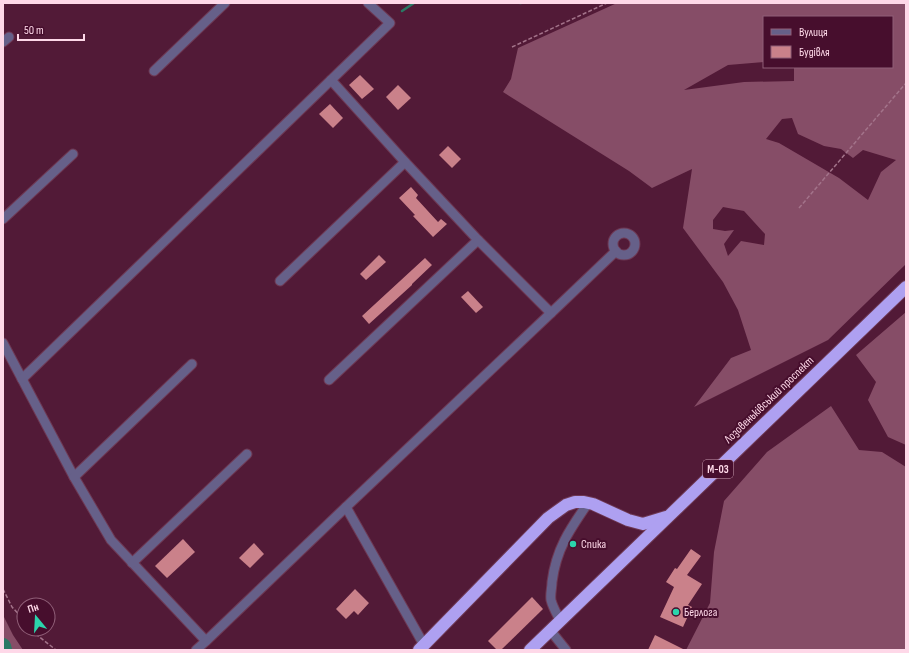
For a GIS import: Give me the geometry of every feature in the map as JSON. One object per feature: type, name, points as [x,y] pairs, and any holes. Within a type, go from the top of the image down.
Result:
[{"type":"highway","name":"Лозовеньківський проспект","points":[[530,650],[906,287]]},
{"type":"highway","points":[[422,647],[548,518],[566,505],[575,502],[593,504],[628,520],[643,524],[669,516]]},
{"type":"street","points":[[154,71],[225,3]]},
{"type":"street","points":[[22,378],[390,23],[368,3]]},
{"type":"street","points":[[331,80],[478,240],[551,313]]},
{"type":"street","points":[[3,220],[72,154]]},
{"type":"street","points":[[280,281],[405,162]]},
{"type":"street","points":[[329,380],[478,240]]},
{"type":"street","points":[[196,650],[616,251]]},
{"type":"street","points":[[3,343],[74,477],[111,540],[206,641]]},
{"type":"street","points":[[74,477],[192,364]]},
{"type":"street","points":[[132,563],[247,454]]},
{"type":"street","points":[[560,620],[551,600],[554,568],[559,551],[569,531],[588,503]]},
{"type":"street","points":[[346,508],[422,647]]},
{"type":"street","points":[[550,630],[566,650]]},
{"type":"path","points":[[512,47],[607,3]]},
{"type":"path","points":[[800,208],[906,84]]},
{"type":"path","points":[[3,589],[12,607],[16,611]]},
{"type":"path","points":[[40,637],[56,650]]},
{"type":"shaded area","points":[[617,3],[906,3],[906,264],[828,340],[694,407],[731,358],[751,350],[738,310],[723,282],[683,228],[692,169],[652,188],[629,171],[503,92],[511,79],[518,48]],"holes":[[[792,118],[798,134],[824,146],[841,149],[853,158],[863,150],[896,160],[881,172],[868,200],[839,178],[779,143],[766,139],[782,119]],[[723,207],[744,211],[765,234],[764,245],[741,241],[728,256],[724,244],[734,230],[725,231],[713,229],[713,220]]]},
{"type":"shaded area","points":[[906,312],[906,445],[888,437],[868,400],[876,382],[856,355]]},
{"type":"shaded area","points":[[831,406],[859,450],[882,452],[906,467],[906,650],[686,650],[710,603],[714,552],[724,501],[767,452]]},
{"type":"shaded area","points":[[3,615],[13,635],[23,650],[3,650]]},
{"type":"building","points":[[360,75],[374,89],[362,99],[349,85]]},
{"type":"building","points":[[398,85],[411,98],[398,110],[386,97]]},
{"type":"building","points":[[330,104],[343,118],[333,128],[319,114]]},
{"type":"building","points":[[448,146],[461,159],[452,168],[439,155]]},
{"type":"building","points":[[411,187],[418,195],[416,198],[438,222],[441,219],[447,224],[433,237],[413,216],[415,215],[399,198]]},
{"type":"building","points":[[379,255],[386,262],[366,280],[360,274]]},
{"type":"building","points":[[425,258],[432,265],[369,324],[362,316]]},
{"type":"building","points":[[468,291],[483,307],[476,313],[461,297]]},
{"type":"building","points":[[183,539],[195,552],[167,578],[155,566]]},
{"type":"building","points":[[254,543],[264,554],[250,568],[239,558]]},
{"type":"building","points":[[691,549],[701,556],[687,575],[702,584],[688,605],[692,607],[683,627],[660,617],[674,587],[666,582],[675,568],[677,569]]},
{"type":"building","points":[[355,589],[369,603],[358,615],[354,611],[346,619],[336,609]]},
{"type":"building","points":[[532,597],[543,609],[501,650],[497,650],[488,641]]},
{"type":"building","points":[[655,635],[685,650],[648,650]]},
{"type":"waterway","points":[[402,11],[414,3]]},
{"type":"waterway","points":[[3,646],[4,650]]},
{"type":"place","name":"Спика","points":[[573,544]]},
{"type":"place","name":"Берлога","points":[[676,612]]}]
